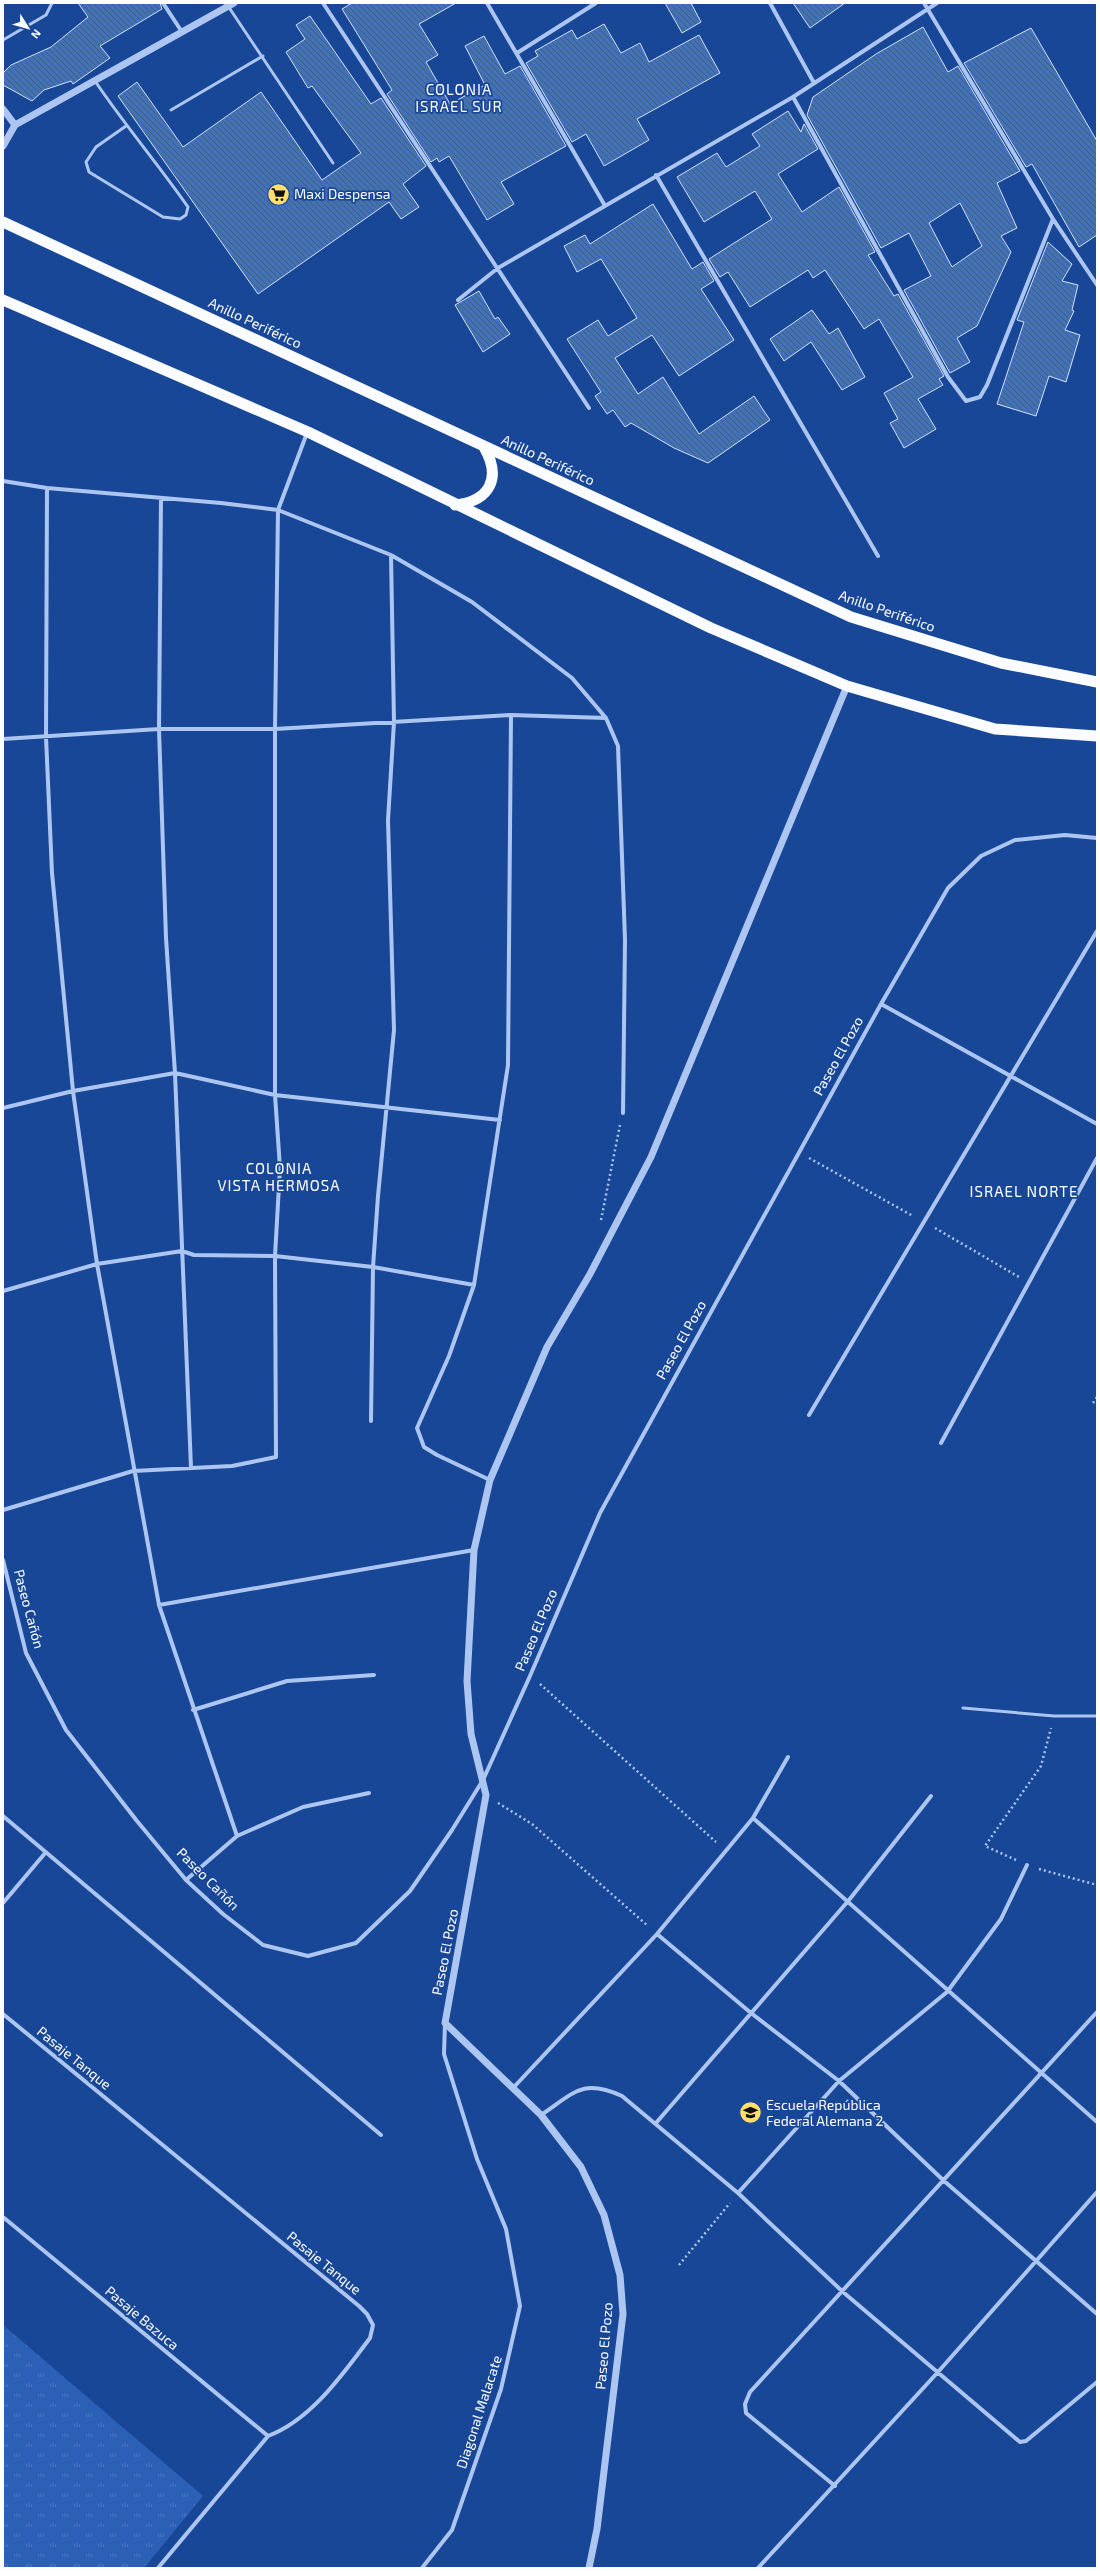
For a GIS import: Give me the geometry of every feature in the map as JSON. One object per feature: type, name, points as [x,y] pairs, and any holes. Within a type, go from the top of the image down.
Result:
[{"type":"highway","name":"Anillo Periférico","points":[[3,222],[851,617],[1001,664],[1097,682]]},
{"type":"highway","points":[[3,300],[308,432],[454,505],[711,628],[847,686],[995,729],[1097,736]]},
{"type":"highway","points":[[454,505],[471,503],[485,494],[493,478],[492,462],[484,447]]},
{"type":"street","points":[[163,3],[182,32]]},
{"type":"street","points":[[323,3],[589,408]]},
{"type":"street","points":[[486,3],[517,53],[604,204]]},
{"type":"street","points":[[517,53],[596,3]]},
{"type":"street","points":[[770,3],[814,83]]},
{"type":"street","points":[[924,3],[1053,219],[1097,285]]},
{"type":"street","points":[[458,300],[498,268],[604,204],[793,97],[937,3]]},
{"type":"street","points":[[3,146],[15,125],[231,5]]},
{"type":"street","points":[[793,97],[948,377],[966,401],[980,398],[987,385],[1053,219]]},
{"type":"street","points":[[3,109],[15,125]]},
{"type":"street","points":[[656,175],[878,556]]},
{"type":"street","points":[[3,1510],[134,1471],[232,1466],[276,1457],[275,1256],[280,1168],[275,1095],[275,729],[278,510],[308,432]]},
{"type":"street","points":[[3,481],[47,488],[161,499],[221,502],[278,510],[391,555],[472,602],[566,673],[606,718],[618,746],[621,781],[626,940],[623,1113]]},
{"type":"street","points":[[47,488],[46,736],[52,873],[73,1091],[97,1264],[159,1605],[193,1710],[237,1836]]},
{"type":"street","points":[[161,499],[159,729],[166,938],[175,1073],[191,1468]]},
{"type":"street","points":[[371,1421],[373,1267],[386,1106],[394,1030],[388,820],[394,722],[391,555]]},
{"type":"street","points":[[483,1780],[470,1734],[467,1681],[474,1550],[490,1480],[547,1347],[590,1274],[651,1157],[847,686]]},
{"type":"street","points":[[3,739],[159,729],[275,729],[511,715],[606,718]]},
{"type":"street","points":[[490,1480],[437,1455],[424,1447],[417,1428],[449,1356],[474,1285],[508,1065],[511,715]]},
{"type":"street","name":"Paseo El Pozo","points":[[589,2568],[597,2529],[623,2314],[620,2275],[604,2216],[581,2167],[541,2114],[514,2086],[445,2023],[486,1795],[483,1780],[530,1676],[600,1513],[881,1004],[948,888],[980,856],[1015,840],[1065,835],[1097,838]]},
{"type":"street","points":[[809,1415],[1012,1077],[1097,931]]},
{"type":"street","points":[[881,1004],[1097,1124]]},
{"type":"street","points":[[3,1108],[73,1091],[175,1073],[275,1095],[386,1106],[500,1120]]},
{"type":"street","points":[[941,1443],[1097,1158]]},
{"type":"street","points":[[3,1291],[97,1264],[182,1251],[194,1255],[275,1256],[373,1267],[474,1285]]},
{"type":"street","points":[[159,1605],[474,1550]]},
{"type":"street","name":"Paseo Cañón","points":[[3,1560],[26,1653],[66,1730],[136,1822],[186,1880],[223,1914],[263,1945],[308,1956],[356,1943],[410,1891],[452,1830],[483,1780]]},
{"type":"street","points":[[193,1710],[287,1681],[374,1675]]},
{"type":"street","points":[[514,2086],[657,1934],[753,1818],[788,1757]]},
{"type":"street","points":[[186,1880],[237,1836],[303,1807],[369,1793]]},
{"type":"street","points":[[656,2123],[849,1900],[931,1796]]},
{"type":"street","points":[[3,1816],[381,2135]]},
{"type":"street","points":[[753,1818],[849,1900],[947,1992],[1097,2122]]},
{"type":"street","points":[[3,1903],[46,1852]]},
{"type":"street","points":[[738,2193],[839,2081],[947,1992],[1001,1919],[1027,1865]]},
{"type":"street","points":[[657,1934],[752,2013],[839,2081],[943,2180],[1036,2259],[1097,2314]]},
{"type":"street","points":[[835,2486],[746,2413],[745,2404],[750,2392],[843,2292],[943,2180],[1043,2074],[1097,2012]]},
{"type":"street","name":"Pasaje Tanque","points":[[3,2014],[367,2314],[373,2325],[370,2338],[310,2409],[283,2431],[268,2436],[158,2568]]},
{"type":"street","name":"Diagonal Malacate","points":[[422,2568],[452,2530],[501,2389],[520,2306],[506,2229],[477,2159],[444,2054],[445,2023]]},
{"type":"street","points":[[541,2114],[581,2088],[605,2088],[622,2096],[738,2193],[843,2292],[1020,2442],[1031,2438],[1097,2382]]},
{"type":"street","points":[[758,2568],[835,2486],[938,2372],[1036,2259],[1097,2192]]},
{"type":"street","name":"Pasaje Bazuca","points":[[3,2217],[268,2436]]},
{"type":"lane","points":[[3,40],[46,14],[52,3]]},
{"type":"lane","points":[[231,5],[333,163]]},
{"type":"lane","points":[[171,110],[263,56]]},
{"type":"lane","points":[[95,80],[126,126],[160,166],[188,207],[186,215],[180,219],[163,217],[89,172],[86,162],[96,147],[126,126]]},
{"type":"lane","points":[[963,1708],[1054,1716],[1097,1716]]},
{"type":"path","points":[[599,1228],[623,1113]]},
{"type":"path","points":[[1093,1403],[1097,1397]]},
{"type":"path","points":[[530,1676],[726,1851]]},
{"type":"path","points":[[1054,1716],[1041,1766],[985,1846],[1027,1865],[1097,1885]]},
{"type":"path","points":[[486,1795],[532,1824],[657,1934]]},
{"type":"path","points":[[678,2265],[738,2193]]},
{"type":"green space","points":[[3,2325],[203,2496],[144,2568],[3,2568]]},
{"type":"building","points":[[78,3],[160,3],[162,9],[100,46],[110,58],[73,84],[71,81],[44,90],[32,101],[3,85],[3,73],[11,65],[51,47],[88,17]]},
{"type":"building","points":[[352,3],[456,3],[419,24],[438,55],[426,62],[450,104],[485,85],[465,46],[484,36],[505,74],[520,66],[566,146],[501,182],[514,204],[487,220],[449,156],[439,162],[437,158],[431,162],[387,94],[392,90],[342,9]]},
{"type":"building","points":[[665,3],[691,3],[701,22],[682,33]]},
{"type":"building","points":[[793,3],[845,3],[810,28]]},
{"type":"building","name":"Maxi Despensa","points":[[310,16],[371,104],[381,98],[426,166],[403,184],[419,207],[401,219],[389,202],[258,294],[118,96],[137,82],[183,147],[261,92],[322,180],[361,153],[312,86],[308,88],[286,52],[305,39],[296,25]]},
{"type":"building","points":[[604,24],[621,53],[640,43],[649,62],[699,35],[720,73],[637,119],[649,140],[604,166],[586,134],[572,142],[526,63],[538,56],[535,51],[572,30],[577,39]]},
{"type":"building","points":[[923,27],[948,72],[958,66],[1020,171],[997,183],[1017,228],[1001,236],[1011,252],[977,326],[957,338],[970,362],[950,373],[904,290],[931,276],[909,233],[881,248],[807,115],[813,97],[876,54]],"holes":[[[960,203],[982,246],[952,267],[929,223]]]},
{"type":"building","points":[[1031,28],[1097,141],[1097,235],[1079,247],[1032,164],[1026,167],[964,63]]},
{"type":"building","points":[[788,111],[801,132],[804,124],[818,149],[778,174],[802,212],[839,187],[875,252],[868,255],[894,296],[898,294],[944,376],[939,379],[943,385],[918,399],[936,429],[904,448],[890,423],[898,419],[884,393],[913,377],[879,319],[864,329],[825,270],[813,278],[808,270],[750,307],[728,272],[720,277],[709,259],[772,219],[755,191],[704,222],[677,177],[717,153],[726,167],[760,146],[752,134]]},
{"type":"building","points":[[653,204],[692,269],[703,262],[714,281],[701,289],[734,340],[679,376],[652,335],[615,358],[638,394],[663,377],[699,434],[754,396],[770,420],[708,463],[674,448],[631,423],[625,427],[613,410],[607,414],[595,396],[601,392],[567,339],[598,320],[608,336],[637,318],[601,259],[577,272],[564,246],[585,235],[590,244]]},
{"type":"building","points":[[1048,242],[1072,264],[1062,281],[1078,285],[1072,310],[1074,311],[1065,330],[1080,335],[1066,382],[1049,376],[1036,416],[997,404],[1024,322],[1017,320]]},
{"type":"building","points":[[479,291],[495,319],[498,317],[510,334],[483,352],[455,305]]},
{"type":"building","points":[[812,310],[829,334],[838,328],[865,377],[842,390],[811,342],[784,361],[770,339]]},
{"type":"place","name":"Maxi Despensa","points":[[279,194]]},
{"type":"place","name":"Escuela República Federal Alemana 2","points":[[750,2113]]},
{"type":"district","name":"COLONIA ISRAEL SUR","points":[[459,98]]},
{"type":"district","name":"COLONIA VISTA HERMOSA","points":[[279,1178]]},
{"type":"district","name":"ISRAEL NORTE","points":[[1024,1192]]}]
